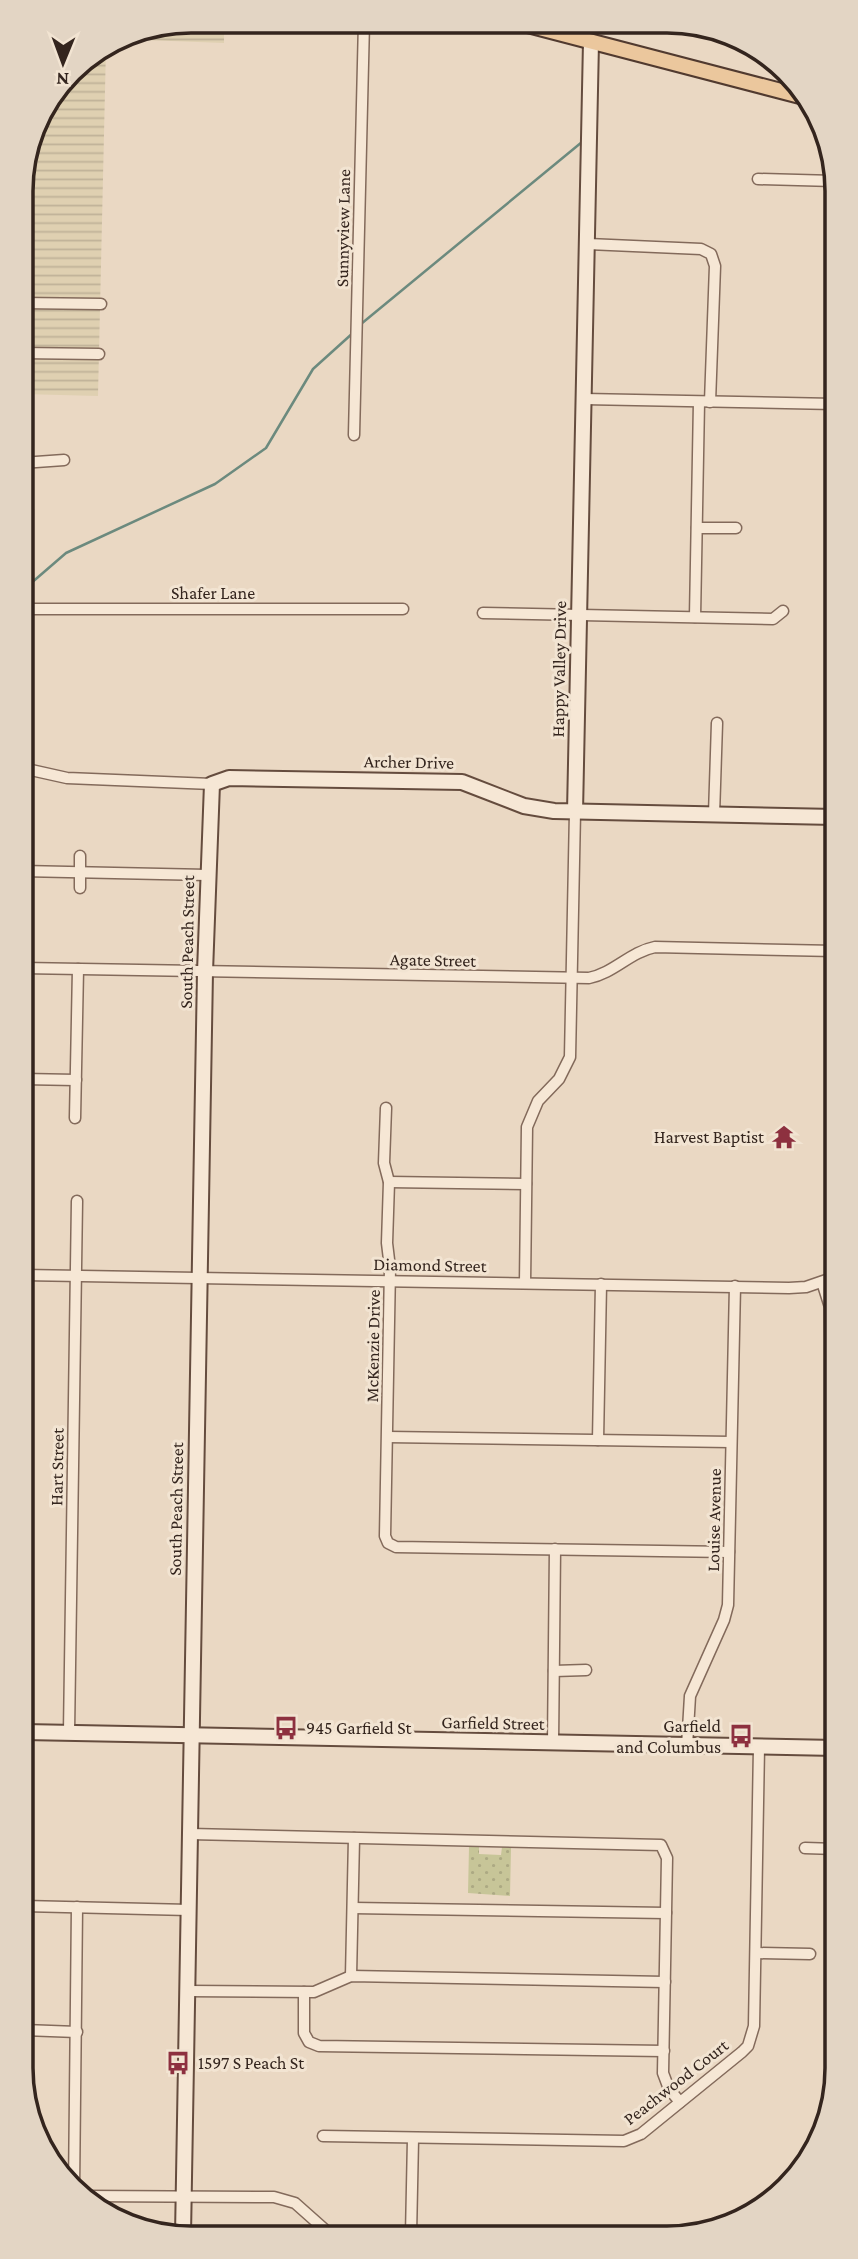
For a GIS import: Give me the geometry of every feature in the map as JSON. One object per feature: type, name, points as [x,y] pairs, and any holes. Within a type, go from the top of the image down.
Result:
[{"type":"main road","points":[[557,33],[791,94]]},
{"type":"street","name":"Sunnyview Lane","points":[[354,435],[364,33]]},
{"type":"street","name":"Happy Valley Drive","points":[[525,1283],[530,1119],[538,1101],[559,1079],[570,1057],[591,42]]},
{"type":"street","points":[[758,179],[824,181]]},
{"type":"street","points":[[588,244],[701,249],[711,254],[715,265],[697,528],[695,617]]},
{"type":"street","points":[[34,303],[102,304]]},
{"type":"street","points":[[34,353],[99,354]]},
{"type":"street","points":[[584,399],[825,404]]},
{"type":"street","points":[[34,462],[64,460]]},
{"type":"street","points":[[697,528],[736,528]]},
{"type":"street","name":"Shafer Lane","points":[[34,609],[403,609]]},
{"type":"street","points":[[483,612],[773,619],[783,611]]},
{"type":"street","points":[[714,815],[717,723]]},
{"type":"street","name":"Archer Drive","points":[[34,771],[67,778],[212,784],[229,778],[462,782],[524,806],[575,812],[825,817]]},
{"type":"street","name":"South Peach Street","points":[[183,2225],[205,972],[212,784]]},
{"type":"street","points":[[80,856],[80,888]]},
{"type":"street","points":[[34,871],[207,875]]},
{"type":"street","name":"Agate Street","points":[[34,968],[572,978],[604,974],[636,953],[654,947],[825,951]]},
{"type":"street","points":[[75,1118],[78,969]]},
{"type":"street","points":[[34,1079],[76,1080]]},
{"type":"street","name":"McKenzie Drive","points":[[386,1108],[384,1163],[389,1182],[387,1243],[390,1280],[385,1536],[388,1543],[396,1547],[555,1549]]},
{"type":"street","points":[[389,1182],[526,1184]]},
{"type":"street","name":"Hart Street","points":[[69,1732],[77,1201]]},
{"type":"street","name":"Diamond Street","points":[[33,1275],[806,1287],[822,1282]]},
{"type":"street","points":[[822,1282],[824,1290]]},
{"type":"street","points":[[598,1440],[601,1284]]},
{"type":"street","name":"Louise Avenue","points":[[687,1746],[690,1696],[727,1613],[735,1286]]},
{"type":"street","points":[[387,1437],[731,1442]]},
{"type":"street","points":[[553,1743],[555,1549],[729,1552]]},
{"type":"street","points":[[554,1671],[586,1670]]},
{"type":"street","name":"Garfield Street","points":[[33,1732],[824,1748]]},
{"type":"street","name":"Peachwood Court","points":[[323,2136],[624,2141],[641,2134],[748,2046],[754,2026],[759,1747]]},
{"type":"street","points":[[190,1834],[661,1845],[667,1858],[664,2051],[666,2082],[680,2102]]},
{"type":"street","points":[[351,1976],[354,1838]]},
{"type":"street","points":[[804,1849],[824,1849]]},
{"type":"street","points":[[33,1906],[189,1910]]},
{"type":"street","points":[[74,2173],[76,1907]]},
{"type":"street","points":[[353,1908],[666,1913]]},
{"type":"street","points":[[756,1953],[810,1954]]},
{"type":"street","points":[[188,1991],[314,1992],[351,1976],[665,1982]]},
{"type":"street","points":[[304,1992],[304,2033],[309,2042],[319,2046],[664,2051]]},
{"type":"street","points":[[33,2030],[77,2032]]},
{"type":"street","points":[[411,2226],[413,2139]]},
{"type":"street","points":[[100,2196],[288,2199],[320,2226]]},
{"type":"shaded area","points":[[192,33],[224,33],[224,43],[147,40]]},
{"type":"shaded area","points":[[106,58],[98,396],[34,394],[36,161],[45,131],[64,98],[98,98],[98,64]]},
{"type":"shaded area","points":[[469,1847],[479,1847],[479,1854],[501,1855],[502,1847],[511,1848],[510,1896],[468,1893]]},
{"type":"waterway","points":[[361,324],[582,142]]},
{"type":"waterway","points":[[34,581],[66,553],[215,484],[266,448],[313,369],[354,332]]},
{"type":"place","name":"Harvest Baptist","points":[[784,1137]]},
{"type":"place","name":"945 Garfield St","points":[[286,1728]]},
{"type":"place","name":"Garfield and Columbus","points":[[741,1736]]},
{"type":"place","name":"1597 S Peach St","points":[[178,2063]]}]
